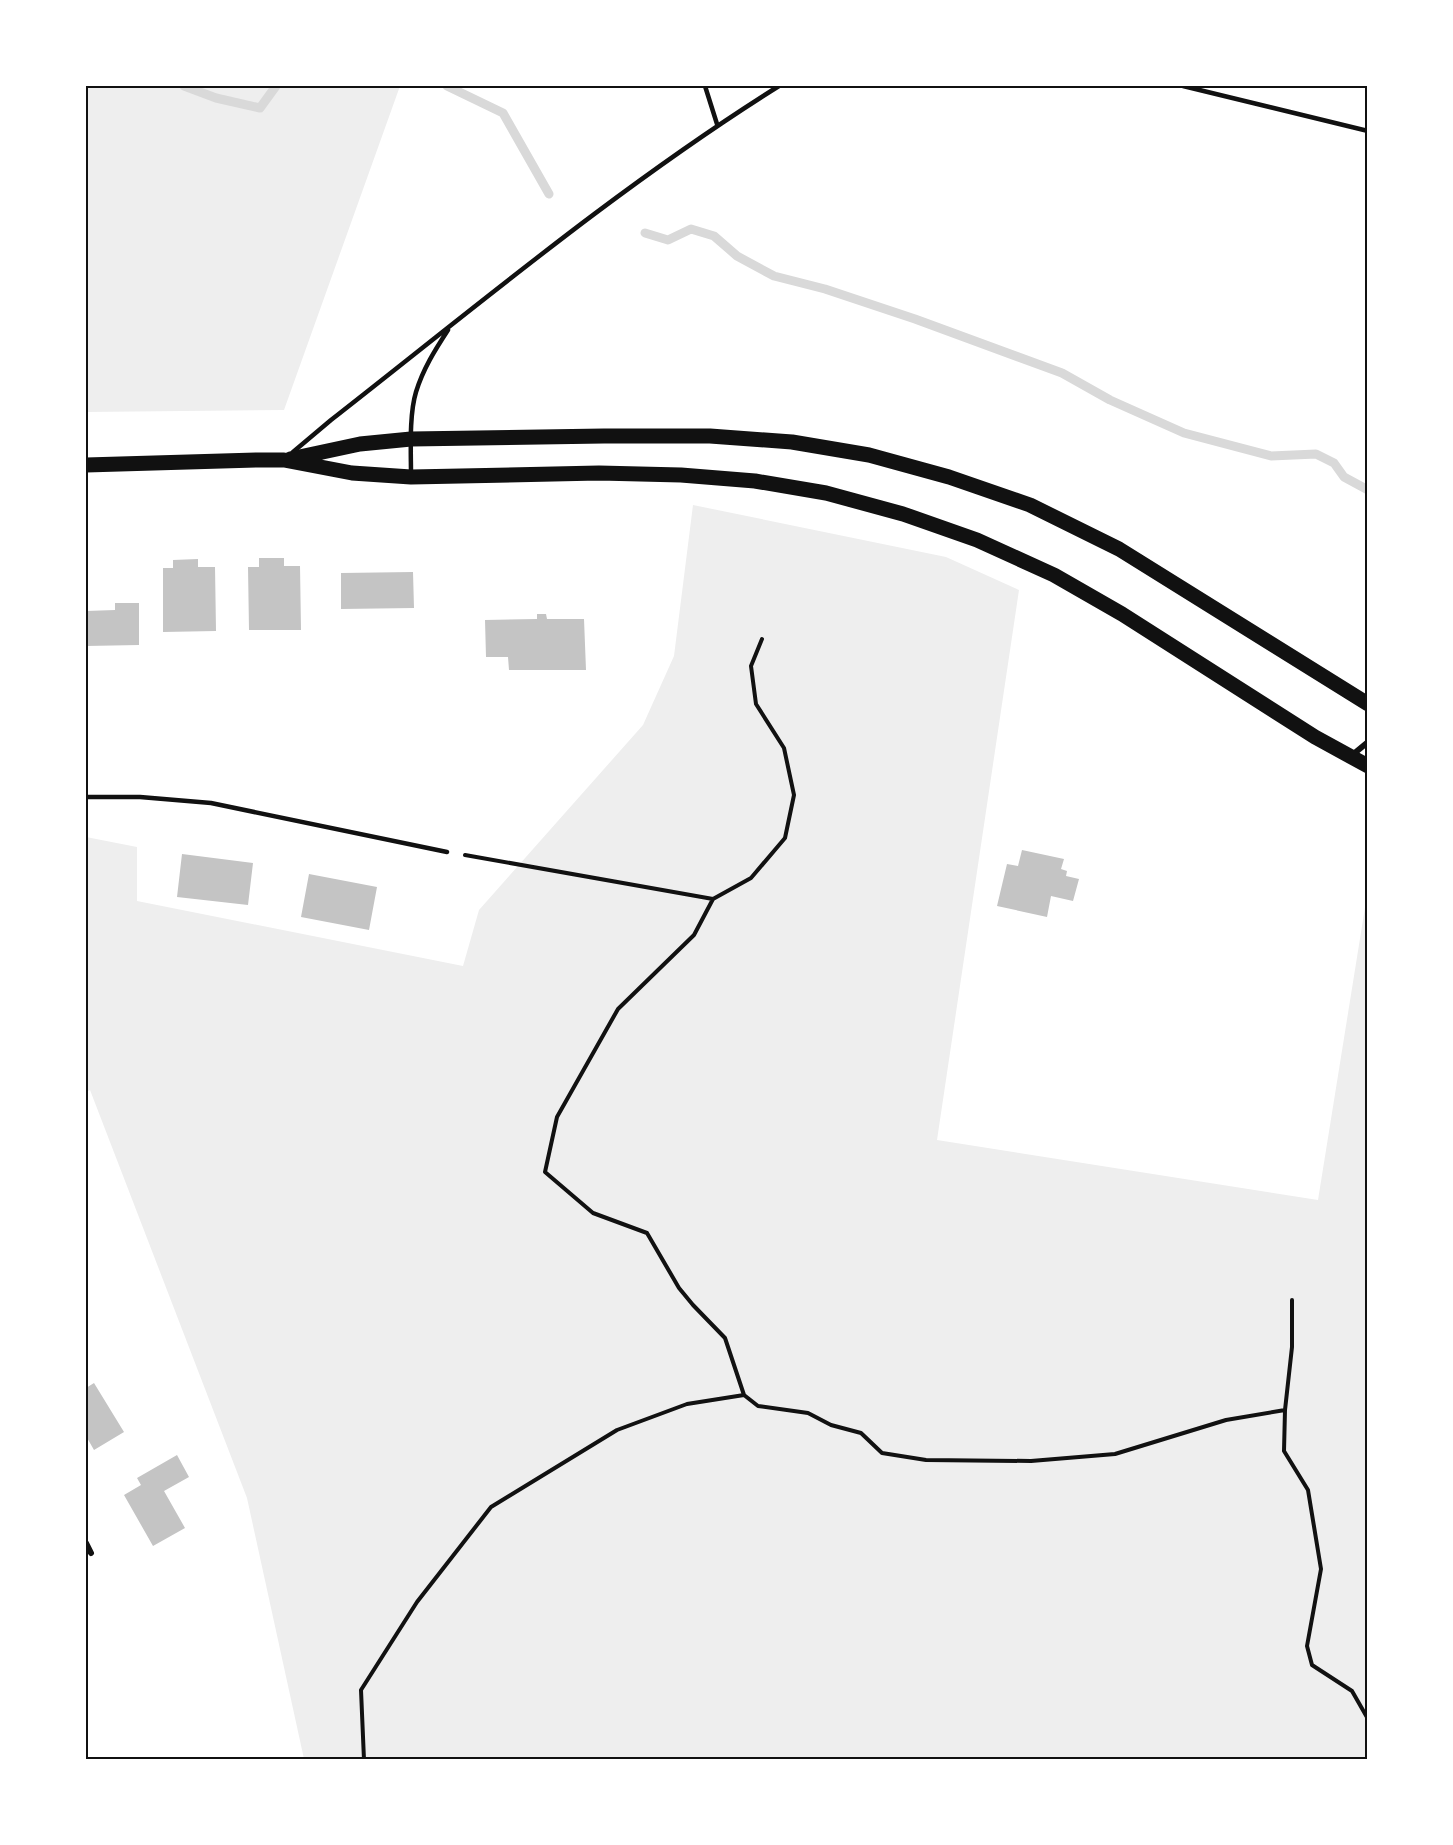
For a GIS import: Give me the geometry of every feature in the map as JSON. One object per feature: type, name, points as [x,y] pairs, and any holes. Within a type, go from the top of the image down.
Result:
[{"type":"main road","points":[[86,465],[284,460],[360,444],[411,439],[710,435],[792,442],[858,453],[949,477],[1030,505],[1119,549],[1368,704]]},
{"type":"main road","points":[[284,460],[352,473],[411,477],[599,473],[723,478],[826,493],[903,514],[977,540],[1054,575],[1122,614],[1315,737],[1368,766]]},
{"type":"street","points":[[1351,756],[1368,742]]},
{"type":"street","points":[[86,1543],[91,1553]]},
{"type":"lane","points":[[705,86],[717,124]]},
{"type":"lane","points":[[284,460],[570,230],[717,124],[779,86]]},
{"type":"lane","points":[[1183,86],[1368,131]]},
{"type":"lane","points":[[411,477],[411,439],[416,394],[429,361],[451,325]]},
{"type":"lane","points":[[86,796],[140,797],[211,803],[447,852]]},
{"type":"path","points":[[762,639],[751,666],[756,704],[784,748],[794,795],[785,838],[751,878],[713,899],[694,935],[618,1009],[557,1117],[545,1172],[593,1214],[647,1233],[679,1288],[725,1338],[744,1395],[758,1406],[808,1413],[831,1425],[861,1433],[882,1453],[926,1460],[1031,1461],[1115,1454],[1226,1420],[1285,1410]]},
{"type":"path","points":[[447,852],[713,899]]},
{"type":"path","points":[[1292,1300],[1292,1347],[1285,1410],[1284,1451],[1308,1490],[1321,1569],[1306,1646],[1312,1665],[1352,1690],[1368,1719]]},
{"type":"path","points":[[364,1760],[361,1690],[417,1602],[491,1507],[617,1430],[687,1404],[744,1395]]},
{"type":"shaded area","points":[[86,86],[400,86],[284,410],[86,412]]},
{"type":"shaded area","points":[[693,505],[946,557],[1019,590],[937,1140],[1318,1200],[1367,895],[1367,1759],[304,1759],[247,1498],[90,1090],[86,1092],[86,837],[137,847],[137,901],[463,966],[479,910],[643,725],[674,656]]},
{"type":"building","points":[[259,558],[284,558],[284,566],[300,566],[301,630],[249,630],[248,567],[259,567]]},
{"type":"building","points":[[198,559],[198,567],[215,567],[216,631],[163,632],[163,568],[173,568],[173,560]]},
{"type":"building","points":[[413,572],[414,608],[341,609],[341,573]]},
{"type":"building","points":[[115,603],[139,603],[139,645],[86,646],[86,611],[115,610]]},
{"type":"building","points":[[537,614],[546,614],[547,619],[584,619],[586,670],[509,670],[508,657],[486,657],[485,620],[537,619]]},
{"type":"building","points":[[1022,850],[1064,859],[1061,869],[1067,871],[1066,876],[1079,879],[1073,901],[1051,896],[1047,917],[997,906],[1007,864],[1018,866]]},
{"type":"building","points":[[182,854],[253,863],[248,905],[177,897]]},
{"type":"building","points":[[309,874],[377,887],[369,930],[301,917]]},
{"type":"building","points":[[94,1383],[124,1432],[94,1450],[86,1436],[86,1388]]},
{"type":"building","points":[[177,1455],[189,1477],[164,1491],[185,1528],[153,1546],[124,1495],[141,1485],[137,1478]]},
{"type":"waterway","points":[[184,86],[216,98],[260,108],[276,86]]},
{"type":"waterway","points":[[447,86],[503,113],[549,194]]},
{"type":"waterway","points":[[645,233],[668,240],[691,229],[714,236],[737,256],[774,276],[825,289],[915,319],[1062,373],[1110,400],[1184,433],[1271,456],[1316,454],[1334,463],[1344,477],[1368,490]]}]
